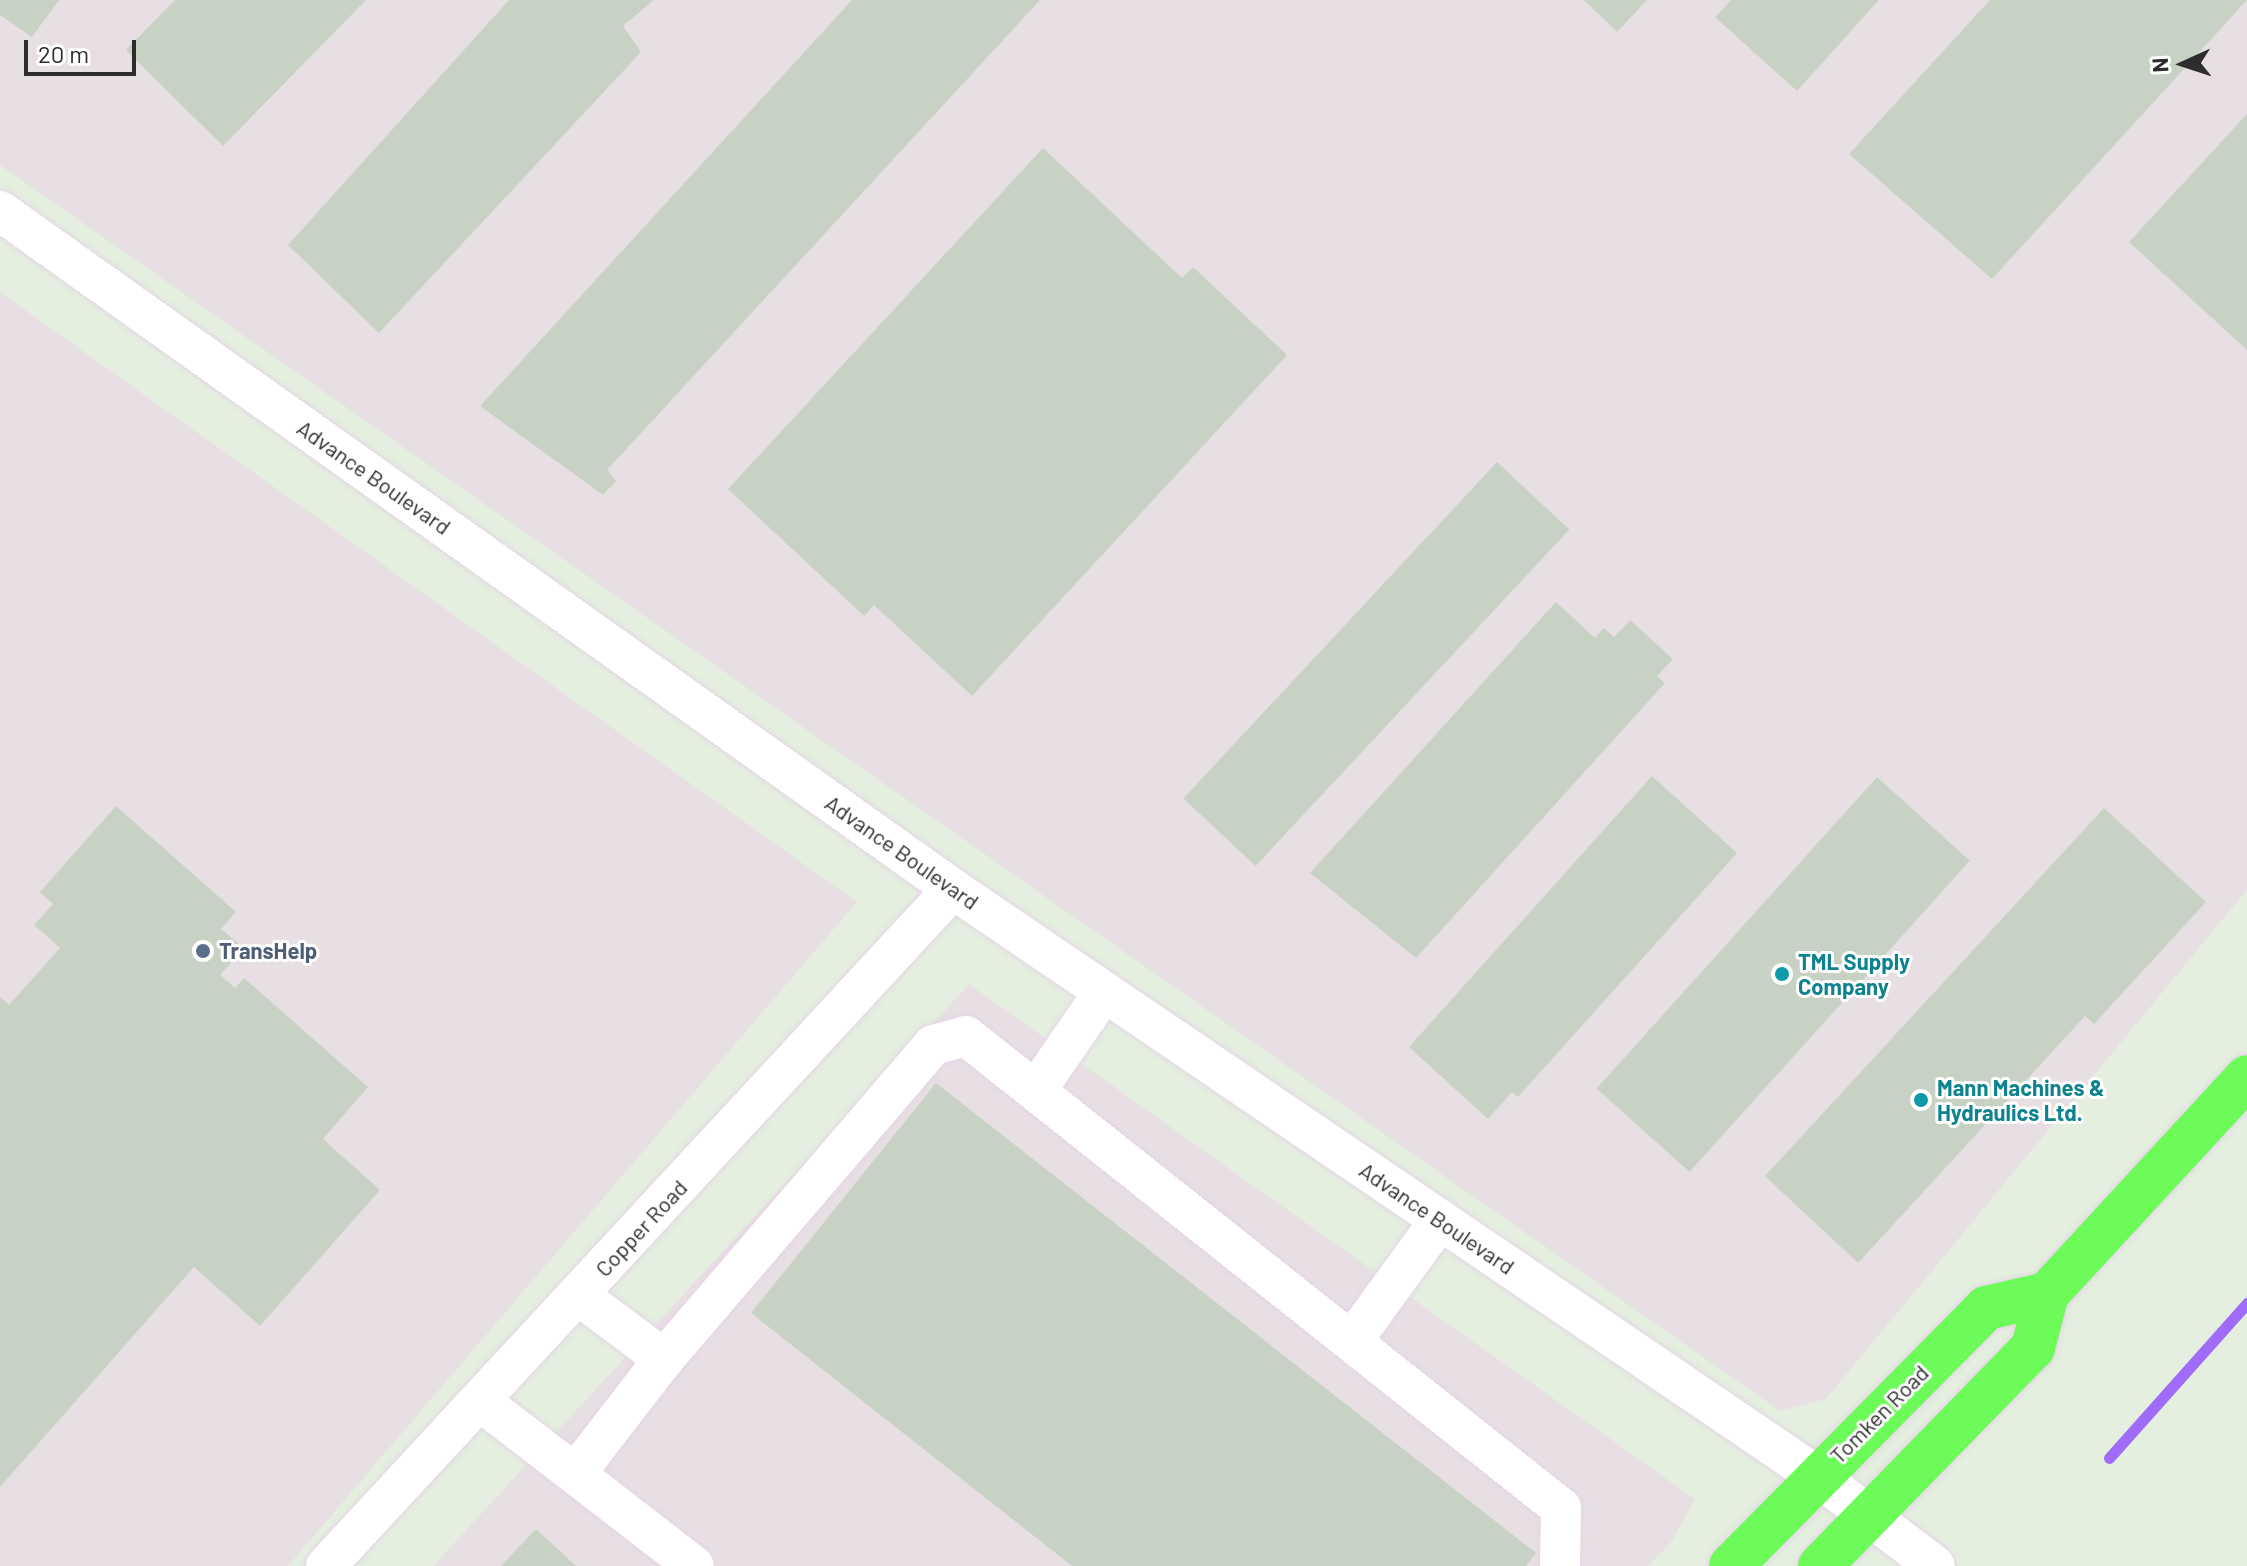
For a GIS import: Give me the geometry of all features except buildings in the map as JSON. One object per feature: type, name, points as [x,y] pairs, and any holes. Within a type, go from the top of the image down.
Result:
[{"type":"main road","points":[[1820,1566],[2033,1348],[2047,1294],[2247,1077]]},
{"type":"main road","name":"Tomken Road","points":[[1731,1566],[1986,1308],[2047,1294]]},
{"type":"street","name":"Advance Boulevard","points":[[0,211],[953,889],[1817,1476],[1871,1514],[1935,1566]]},
{"type":"street","name":"Copper Road","points":[[326,1566],[953,889]]},
{"type":"street","points":[[1037,1089],[1104,992]]},
{"type":"street","points":[[575,1474],[664,1359],[933,1045],[966,1036],[1037,1089],[1561,1508],[1560,1566]]},
{"type":"street","points":[[1352,1341],[1440,1220]]},
{"type":"street","points":[[578,1295],[664,1359]]},
{"type":"street","points":[[480,1401],[694,1566]]},
{"type":"shaded area","points":[[0,0],[2247,0],[2247,890],[1826,1399],[1780,1411],[0,165]]},
{"type":"shaded area","points":[[0,292],[857,902],[288,1566],[0,1566]]},
{"type":"shaded area","points":[[969,984],[1695,1499],[1672,1541],[1648,1566],[433,1566]]},
{"type":"waterway","points":[[2109,1458],[2247,1303]]},
{"type":"place","name":"TransHelp","points":[[203,951]]},
{"type":"place","name":"TML Supply Company","points":[[1782,974]]},
{"type":"place","name":"Mann Machines & Hydraulics Ltd.","points":[[1921,1100]]}]
